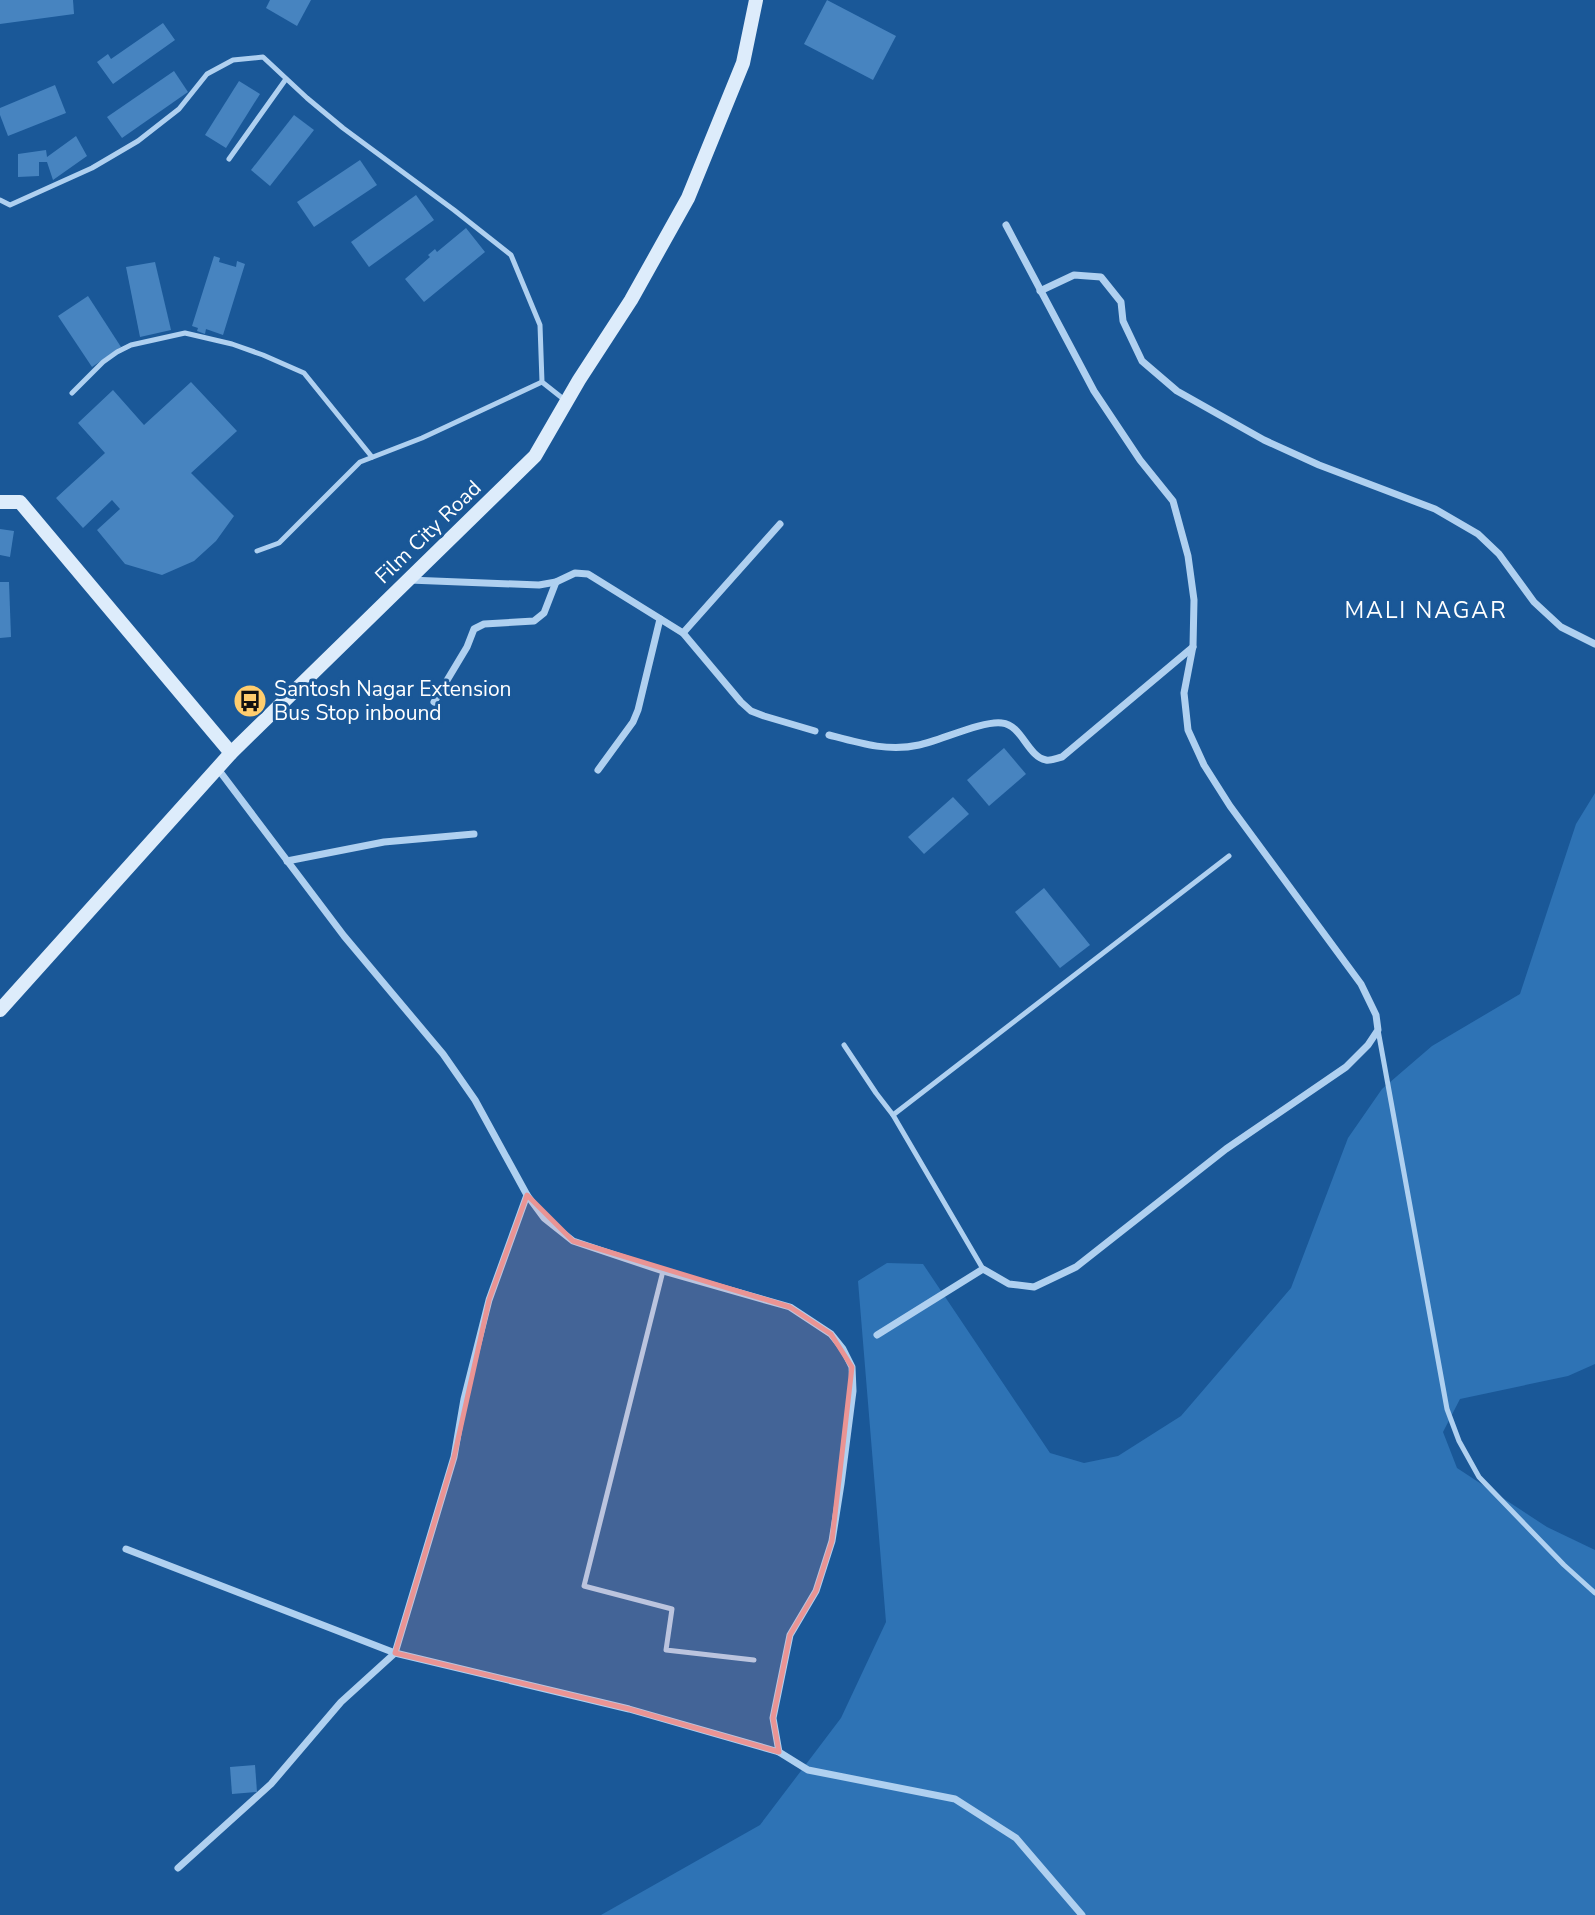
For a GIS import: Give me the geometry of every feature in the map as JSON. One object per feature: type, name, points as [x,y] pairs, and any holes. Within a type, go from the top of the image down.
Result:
[{"type":"street","name":"Film City Road","points":[[0,1010],[231,753],[536,456],[566,402],[631,300],[688,198],[743,63],[756,0]]},
{"type":"street","points":[[877,1335],[983,1269],[1009,1284],[1034,1287],[1076,1267],[1226,1149],[1346,1067],[1368,1045],[1378,1030],[1376,1015],[1361,984],[1230,806],[1204,765],[1188,730],[1184,693],[1193,646],[1194,600],[1188,556],[1173,501],[1140,460],[1094,391],[1006,225]]},
{"type":"street","points":[[1040,291],[1074,275],[1101,277],[1121,302],[1123,321],[1142,361],[1177,391],[1265,440],[1319,465],[1435,509],[1478,534],[1499,554],[1534,602],[1561,627],[1595,644]]},
{"type":"street","points":[[0,502],[20,502],[231,753]]},
{"type":"street","points":[[683,633],[780,524]]},
{"type":"street","points":[[409,580],[539,584],[556,582],[575,573],[588,574],[683,633],[751,711],[815,731]]},
{"type":"street","points":[[433,702],[467,647],[474,629],[484,624],[534,621],[544,613],[556,582]]},
{"type":"street","points":[[598,770],[638,710],[660,619]]},
{"type":"street","points":[[830,735],[874,747],[896,748],[918,746],[990,723],[1004,722],[1040,757],[1049,761],[1062,757],[1193,646]]},
{"type":"street","points":[[218,769],[344,936],[443,1054],[475,1100],[527,1195],[544,1218],[573,1241],[663,1271],[790,1307],[831,1334],[843,1349],[852,1367],[853,1391],[832,1541],[816,1591],[790,1635],[773,1718],[779,1752]]},
{"type":"street","points":[[287,861],[384,842],[474,834]]},
{"type":"street","points":[[178,1868],[271,1784],[341,1702],[395,1653],[454,1457],[464,1399],[489,1300],[527,1195]]},
{"type":"street","points":[[126,1549],[395,1653],[629,1709],[779,1752],[808,1770],[955,1799],[1016,1838],[1082,1915]]},
{"type":"lane","points":[[0,200],[10,205],[92,168],[127,148],[180,109],[207,74],[233,60],[263,57],[343,128],[511,255],[540,326],[542,382],[566,402]]},
{"type":"lane","points":[[229,159],[286,79]]},
{"type":"lane","points":[[72,393],[103,362],[124,348],[185,333],[232,344],[304,373],[372,457]]},
{"type":"lane","points":[[257,551],[279,543],[360,462],[422,438],[542,382]]},
{"type":"lane","points":[[893,1115],[1229,856]]},
{"type":"lane","points":[[1378,1030],[1447,1409],[1459,1441],[1479,1477],[1564,1565],[1595,1593]]},
{"type":"lane","points":[[845,1045],[893,1115],[983,1269]]},
{"type":"lane","points":[[663,1271],[584,1586],[672,1609],[666,1650],[754,1660]]},
{"type":"highlighted area","points":[[527,1195],[573,1241],[790,1307],[831,1334],[852,1367],[832,1541],[816,1591],[790,1635],[773,1718],[779,1752],[629,1709],[395,1653],[454,1457],[489,1300]]},
{"type":"shaded area","points":[[1595,793],[1595,1364],[1568,1376],[1460,1399],[1443,1432],[1457,1468],[1547,1527],[1595,1550],[1595,1915],[601,1915],[760,1825],[841,1718],[886,1622],[858,1281],[887,1263],[923,1264],[1050,1453],[1084,1463],[1118,1456],[1181,1416],[1291,1288],[1348,1138],[1382,1089],[1432,1046],[1520,994],[1576,824]]},
{"type":"building","points":[[0,0],[73,0],[74,14],[0,24]]},
{"type":"building","points":[[270,0],[311,0],[297,26],[266,8]]},
{"type":"building","points":[[827,0],[896,36],[873,80],[804,44]]},
{"type":"building","points":[[163,23],[175,40],[113,84],[97,62],[108,54],[111,59]]},
{"type":"building","points":[[174,71],[188,92],[122,138],[107,117]]},
{"type":"building","points":[[239,81],[260,94],[226,148],[205,135]]},
{"type":"building","points":[[55,85],[66,113],[8,136],[0,108]]},
{"type":"building","points":[[294,115],[314,130],[270,186],[251,170]]},
{"type":"building","points":[[76,136],[87,156],[53,180],[47,162],[39,162],[39,176],[18,177],[18,154],[46,150],[47,157]]},
{"type":"building","points":[[360,160],[377,185],[314,227],[297,202]]},
{"type":"building","points":[[416,195],[434,220],[369,267],[351,242]]},
{"type":"building","points":[[466,228],[485,252],[424,302],[405,279],[430,257],[428,255],[435,249],[437,252]]},
{"type":"building","points":[[214,256],[220,258],[219,262],[236,267],[237,261],[245,264],[223,335],[206,329],[205,334],[192,326]]},
{"type":"building","points":[[155,262],[171,330],[140,337],[126,267]]},
{"type":"building","points":[[88,296],[121,347],[92,367],[58,316]]},
{"type":"building","points":[[191,382],[237,431],[191,473],[234,516],[216,541],[194,561],[162,575],[125,564],[97,530],[120,509],[112,500],[83,528],[56,498],[105,453],[78,423],[113,390],[144,425]]},
{"type":"building","points":[[0,529],[14,531],[10,557],[0,555]]},
{"type":"building","points":[[0,582],[9,582],[11,637],[0,638]]},
{"type":"building","points":[[1004,748],[1026,774],[989,806],[967,780]]},
{"type":"building","points":[[953,797],[969,814],[924,854],[908,837]]},
{"type":"building","points":[[1044,888],[1090,945],[1060,968],[1015,912]]},
{"type":"building","points":[[255,1765],[257,1792],[232,1794],[230,1767]]},
{"type":"place","name":"Santosh Nagar Extension Bus Stop inbound","points":[[250,701]]},
{"type":"district","name":"MALI NAGAR","points":[[1426,610]]}]
